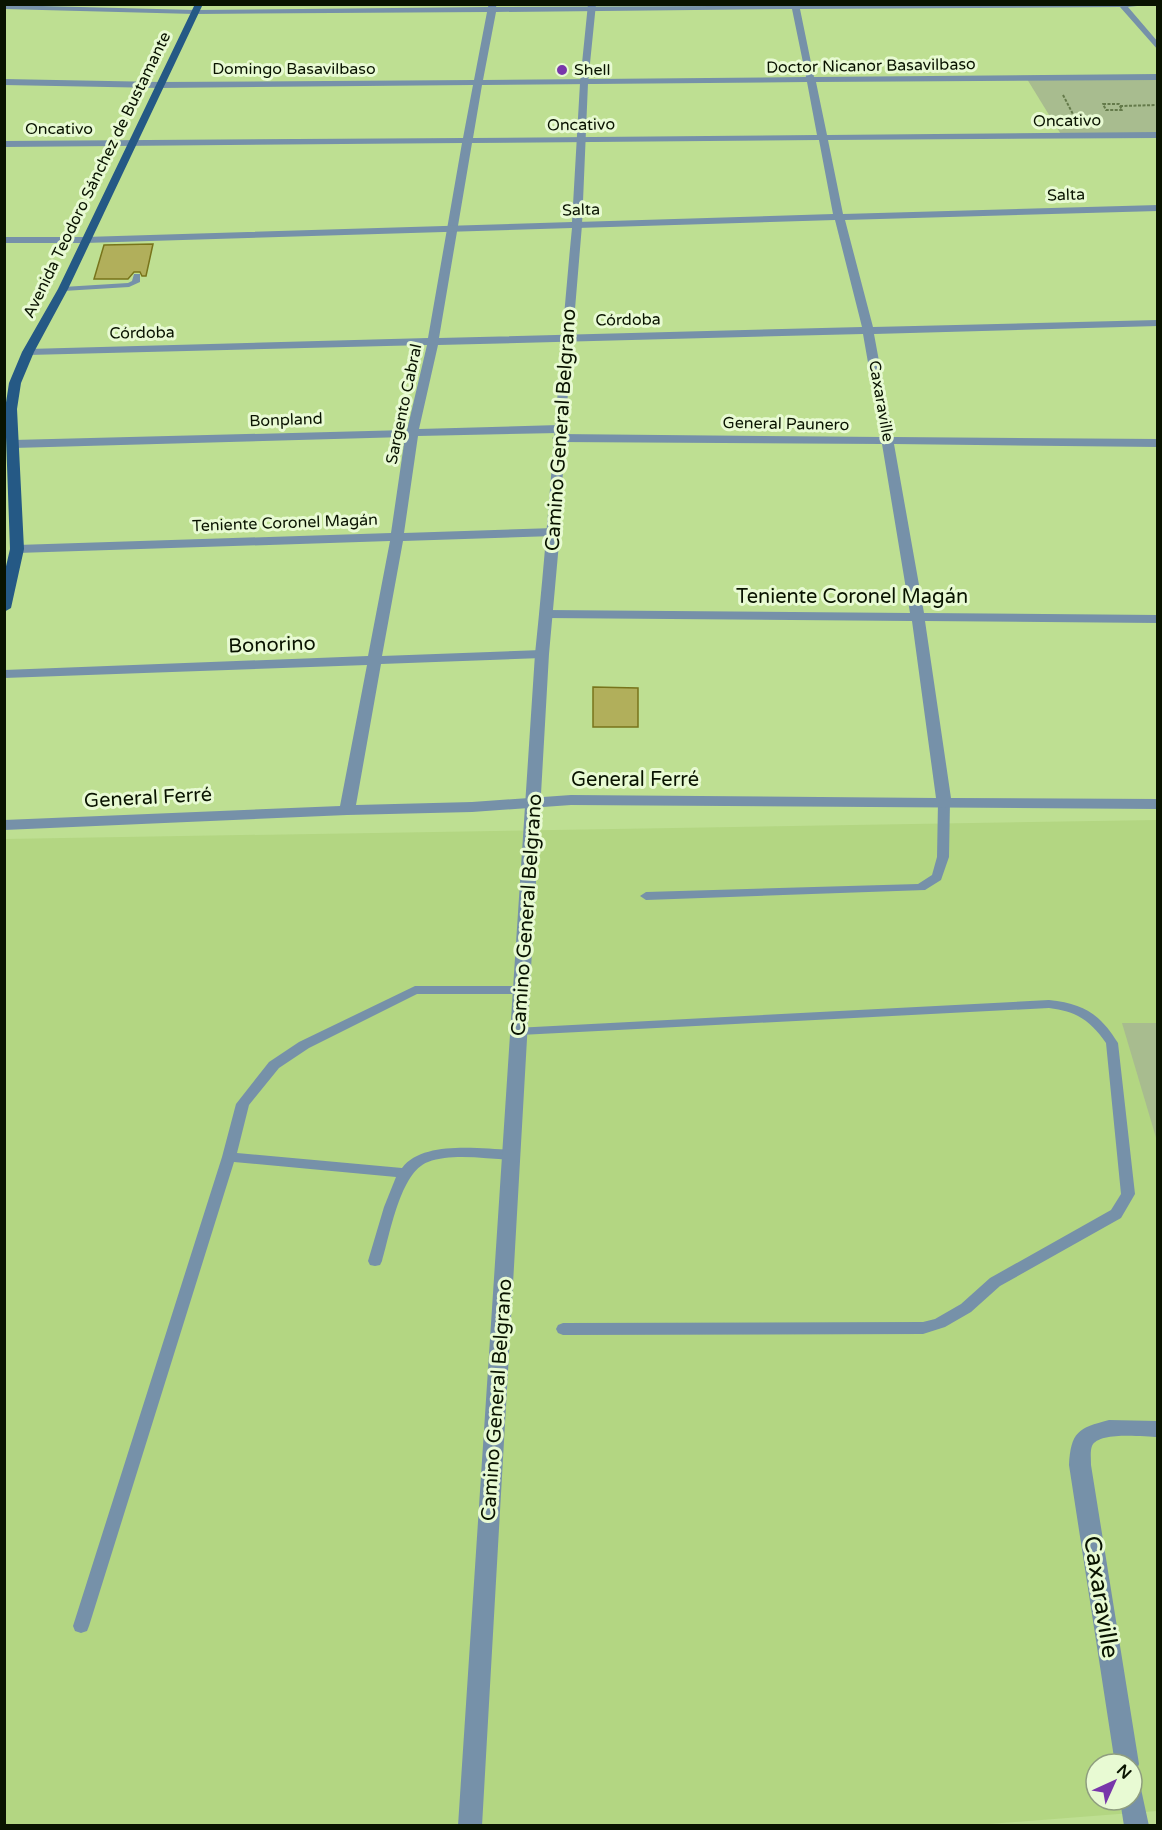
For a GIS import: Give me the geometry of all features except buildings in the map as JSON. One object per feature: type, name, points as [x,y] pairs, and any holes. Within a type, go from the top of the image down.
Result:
[{"type":"main road","name":"Avenida Teodoro Sánchez de Bustamante","points":[[4,608],[17,549],[13,444],[8,409],[15,383],[28,352],[63,289],[197,8]]},
{"type":"street","points":[[4,7],[1151,4]]},
{"type":"street","points":[[1122,5],[1158,48]]},
{"type":"street","name":"Camino General Belgrano","points":[[470,1826],[542,654],[554,532],[559,433],[577,225],[584,83],[591,6]]},
{"type":"street","name":"Caxaraville","points":[[795,6],[839,217],[868,331],[918,617],[944,802]]},
{"type":"street","name":"Sargento Cabral","points":[[347,810],[397,537],[412,433],[433,342],[451,229],[493,7]]},
{"type":"street","name":"Doctor Nicanor Basavilbaso","points":[[584,83],[1158,77]]},
{"type":"street","name":"Domingo Basavilbaso","points":[[4,82],[160,85],[584,83]]},
{"type":"street","name":"Oncativo","points":[[4,144],[1158,135]]},
{"type":"street","name":"Salta","points":[[4,240],[143,241],[451,229],[1158,208]]},
{"type":"street","name":"Córdoba","points":[[28,352],[1158,323]]},
{"type":"street","name":"Bonpland","points":[[13,444],[412,433],[559,433]]},
{"type":"street","name":"General Paunero","points":[[559,433],[888,442],[1158,443]]},
{"type":"street","name":"Teniente Coronel Magán","points":[[17,549],[554,532]]},
{"type":"street","name":"Teniente Coronel Magán","points":[[546,614],[1158,619]]},
{"type":"street","name":"Bonorino","points":[[4,674],[542,654]]},
{"type":"street","name":"General Ferré","points":[[4,825],[347,810],[472,807],[571,800],[1158,804]]},
{"type":"street","name":"Caxaraville","points":[[1125,1752],[1080,1465],[1081,1444],[1090,1433],[1108,1428],[1158,1429]]},
{"type":"lane","points":[[63,289],[129,285],[136,282],[137,276]]},
{"type":"lane","points":[[646,896],[921,887],[937,877],[943,857],[944,802]]},
{"type":"lane","points":[[81,1626],[229,1157],[243,1104],[274,1065],[304,1045],[415,990],[523,990]]},
{"type":"lane","points":[[520,1031],[1049,1004],[1072,1006],[1088,1014],[1100,1024],[1112,1043],[1128,1194],[1116,1214],[995,1282],[966,1308],[940,1323],[923,1328],[563,1329]]},
{"type":"lane","points":[[375,1261],[399,1183],[414,1163],[438,1155],[512,1155]]},
{"type":"lane","points":[[229,1157],[406,1173]]},
{"type":"path","points":[[1061,93],[1087,136]]},
{"type":"path","points":[[1121,107],[1122,110],[1106,110],[1103,104],[1119,104],[1121,107],[1158,106]]},
{"type":"shaded area","points":[[1157,77],[1157,135],[1062,136],[1027,79]]},
{"type":"shaded area","points":[[1157,820],[1157,1811],[963,1826],[5,1825],[4,839]]},
{"type":"shaded area","points":[[1122,1023],[1157,1023],[1157,1141]]},
{"type":"place","name":"Shell","points":[[562,70]]}]
